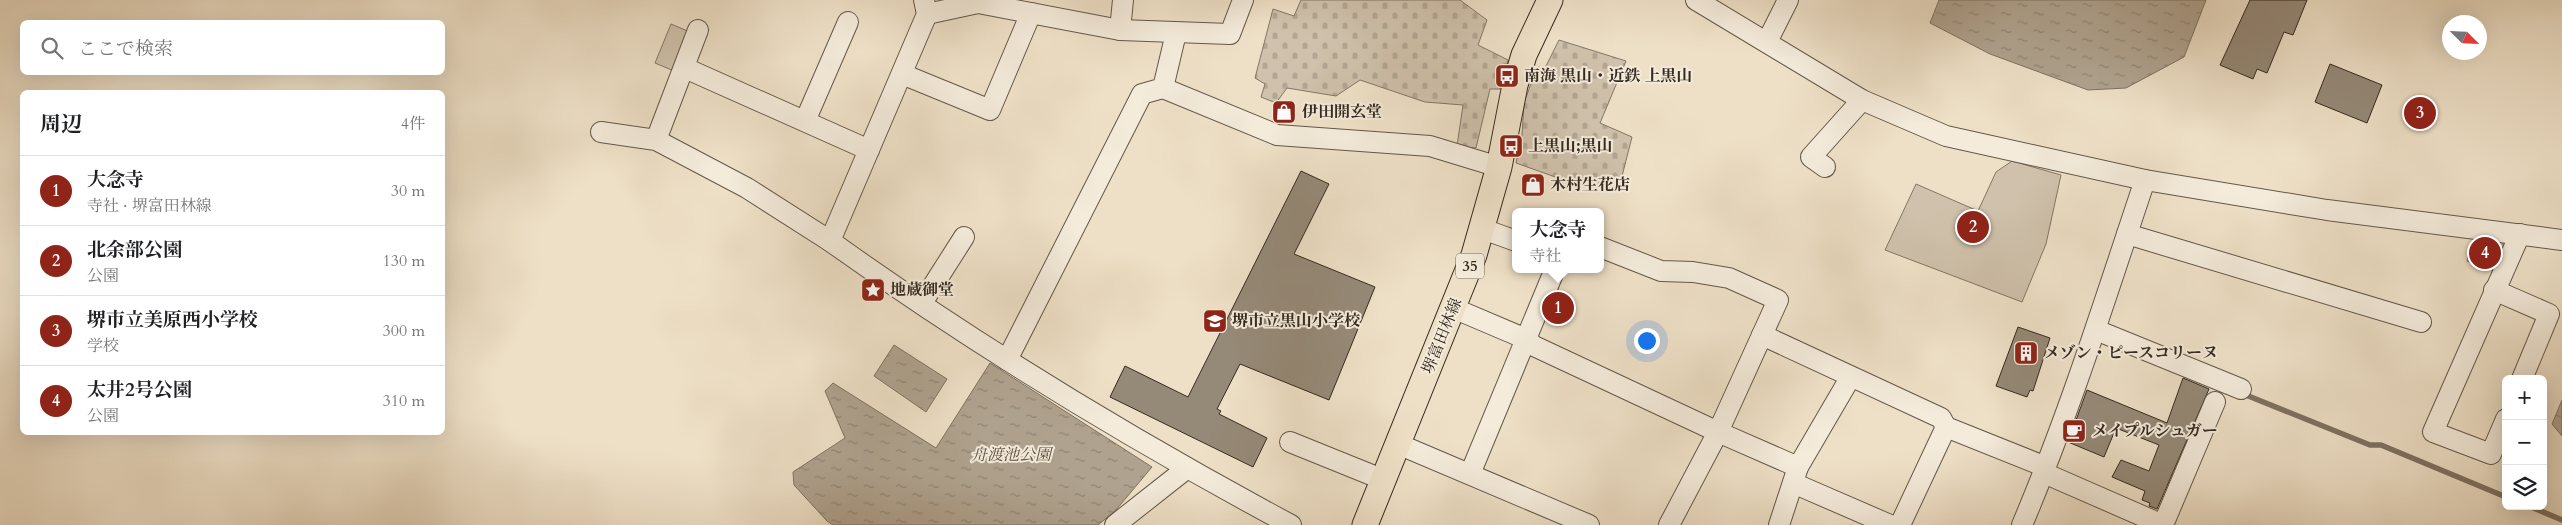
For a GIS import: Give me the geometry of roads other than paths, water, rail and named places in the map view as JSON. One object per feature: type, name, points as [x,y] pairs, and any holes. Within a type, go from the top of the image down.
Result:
[{"type":"main road","name":"堺富田林線","points":[[1366,525],[1483,229],[1499,167],[1515,85],[1522,63],[1550,0]]},
{"type":"street","points":[[1120,30],[1123,0]]},
{"type":"street","points":[[830,241],[902,74],[926,7],[978,2],[1120,30],[1230,34],[1243,0]]},
{"type":"street","points":[[1696,0],[1862,100],[1946,136],[2145,180],[2327,210],[2562,240]]},
{"type":"street","points":[[1767,42],[1788,0]]},
{"type":"street","points":[[902,74],[990,110],[1032,13]]},
{"type":"street","points":[[805,121],[848,22]]},
{"type":"street","points":[[656,140],[698,30]]},
{"type":"street","points":[[1163,88],[1176,33]]},
{"type":"street","points":[[685,68],[869,150]]},
{"type":"street","points":[[1007,360],[1142,94],[1163,88],[1277,135],[1430,146],[1499,167]]},
{"type":"street","points":[[1825,167],[1811,157],[1862,100]]},
{"type":"street","points":[[601,132],[656,140],[747,188],[830,241],[1007,360],[1186,469],[1291,525]]},
{"type":"street","points":[[2022,525],[2045,470],[2096,330],[2145,180]]},
{"type":"street","points":[[1483,229],[1512,240]]},
{"type":"street","points":[[2127,234],[2421,322]]},
{"type":"street","points":[[2505,420],[2491,454],[2433,432],[2520,234]]},
{"type":"street","points":[[922,303],[964,237]]},
{"type":"street","points":[[1604,250],[1661,272],[1693,272],[1729,278],[1778,300],[1718,432],[1669,525]]},
{"type":"street","points":[[1470,474],[1553,273]]},
{"type":"street","points":[[2494,290],[2549,314],[2524,375]]},
{"type":"street","points":[[1453,308],[1526,339],[1534,346],[1718,432],[1890,525]]},
{"type":"street","points":[[2096,330],[2241,389]]},
{"type":"street","points":[[1762,335],[1850,378],[1941,418],[1946,427],[2045,470],[2163,525],[2214,402]]},
{"type":"street","points":[[1779,525],[1795,475],[1850,378]]},
{"type":"street","points":[[1900,525],[1946,427]]},
{"type":"street","points":[[1290,442],[1319,461],[1384,480]]},
{"type":"street","points":[[1398,444],[1589,525]]},
{"type":"street","points":[[1115,525],[1186,469]]},
{"type":"water","points":[[1939,0],[2206,0],[2184,57],[2126,88],[2088,90],[1990,54],[1930,23]]},
{"type":"water","points":[[894,345],[947,379],[926,412],[874,376]]},
{"type":"water","name":"舟渡池公園","points":[[990,363],[1152,467],[1116,510],[1098,525],[833,525],[827,521],[794,485],[793,472],[845,438],[825,391],[833,383],[936,448]]},
{"type":"water","points":[[2562,400],[2562,436],[2552,424]]},
{"type":"waterway","points":[[2241,393],[2370,445],[2381,445],[2502,495]]},
{"type":"waterway","points":[[2538,510],[2562,520]]},
{"type":"place","name":"南海 黒山・近鉄 上黒山","points":[[1507,76]]},
{"type":"place","name":"伊田開玄堂","points":[[1284,112]]},
{"type":"place","name":"堺市立美原西小学校","points":[[2420,113]]},
{"type":"place","name":"上黒山;黒山","points":[[1511,146]]},
{"type":"place","name":"木村生花店","points":[[1533,185]]},
{"type":"place","name":"北余部公園","points":[[1973,227]]},
{"type":"place","name":"太井2号公園","points":[[2485,253]]},
{"type":"place","name":"地蔵御堂","points":[[873,290]]},
{"type":"place","name":"大念寺","points":[[1558,308]]},
{"type":"place","name":"堺市立黒山小学校","points":[[1215,321]]},
{"type":"place","name":"メゾン・ピースコリーヌ","points":[[2026,353]]},
{"type":"place","name":"メイプルシュガー","points":[[2074,431]]}]
